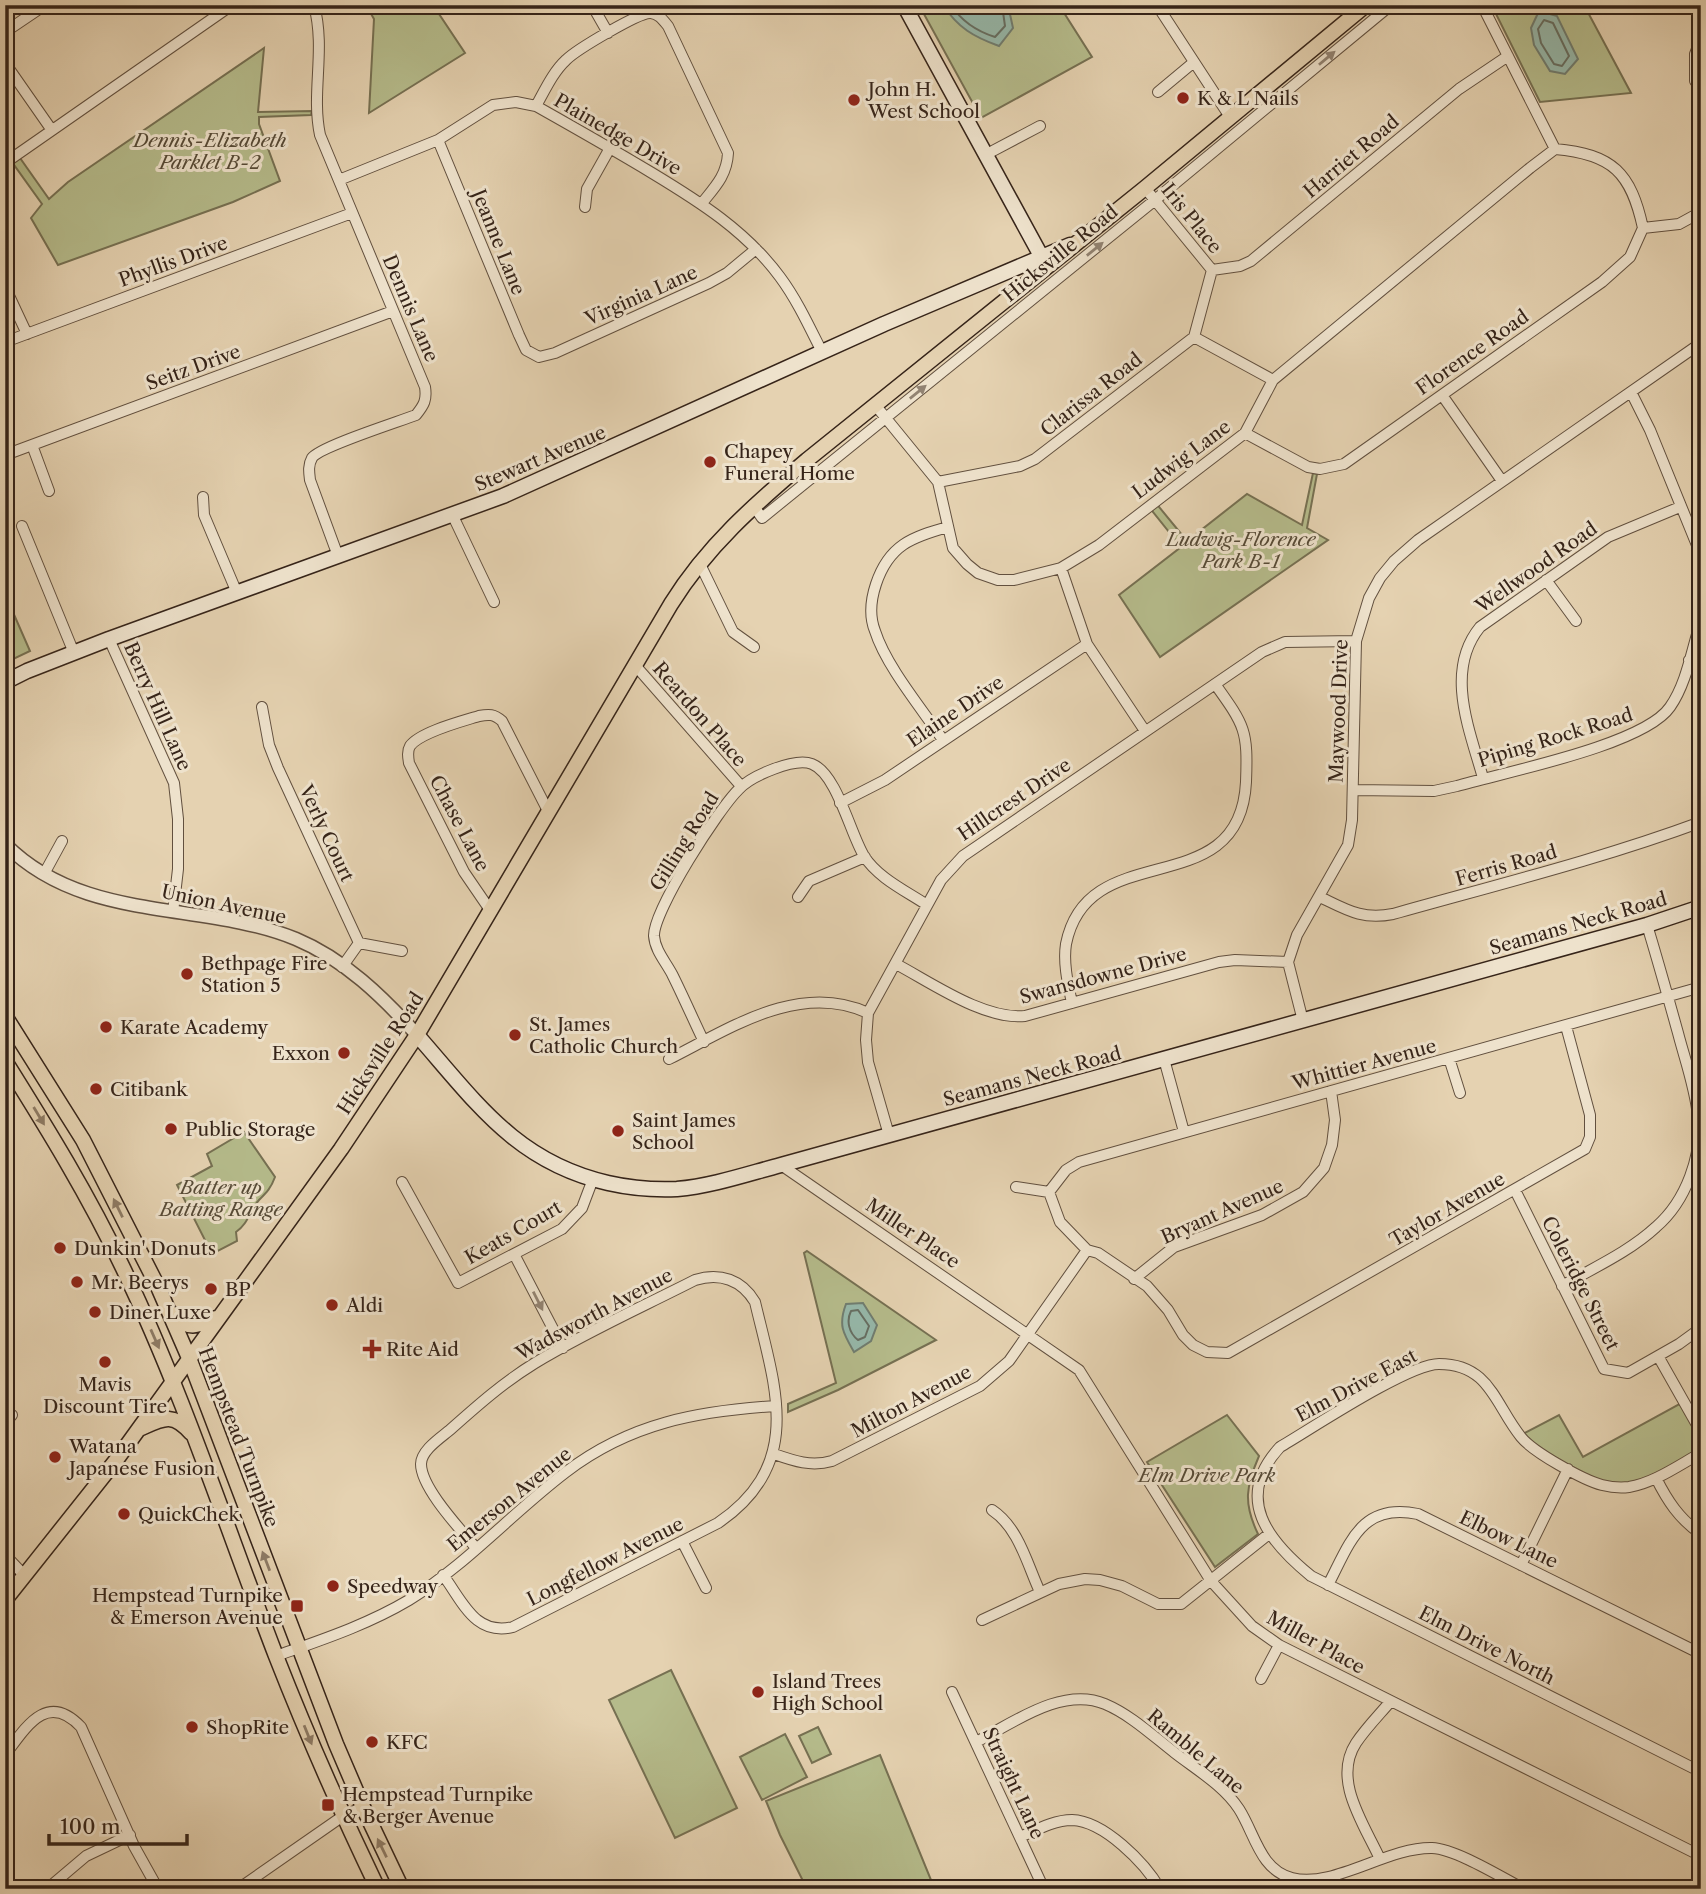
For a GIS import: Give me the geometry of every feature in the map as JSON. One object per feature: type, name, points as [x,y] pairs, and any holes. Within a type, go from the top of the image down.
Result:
[{"type":"main road","points":[[904,5],[1044,262]]},
{"type":"main road","name":"Hicksville Road","points":[[5,1600],[117,1459],[172,1379],[320,1180],[417,1035],[634,664],[699,562],[753,505],[876,406],[1044,262],[1078,241],[1145,188],[1367,5]]},
{"type":"main road","name":"Stewart Avenue","points":[[5,682],[109,639],[452,514],[551,475],[822,352],[1044,262]]},
{"type":"main road","name":"Seamans Neck Road","points":[[417,1035],[484,1111],[517,1142],[564,1170],[638,1188],[679,1189],[712,1184],[1303,1021],[1647,925],[1701,907]]},
{"type":"main road","name":"Hempstead Turnpike","points":[[5,1016],[84,1143],[159,1289],[189,1358],[299,1648],[363,1807],[402,1889]]},
{"type":"main road","points":[[5,1061],[73,1172],[117,1255],[172,1379],[276,1656],[343,1816],[377,1889]]},
{"type":"main road","points":[[159,1289],[173,1314],[186,1325],[200,1325],[220,1316]]},
{"type":"main road","points":[[137,1429],[173,1418],[183,1423],[193,1435]]},
{"type":"street","points":[[5,32],[45,5]]},
{"type":"street","points":[[5,163],[232,5]]},
{"type":"street","name":"Dennis Lane","points":[[314,5],[319,24],[317,121],[320,135],[425,387],[427,398],[416,415],[326,449],[312,458],[310,480],[338,556]]},
{"type":"street","points":[[592,5],[608,33]]},
{"type":"street","points":[[1157,5],[1230,117]]},
{"type":"street","name":"Hicksville Road","points":[[753,505],[762,517],[1155,200],[1391,5]]},
{"type":"street","points":[[1482,5],[1555,149],[1590,156],[1610,164],[1622,175],[1637,198],[1643,228],[1679,223],[1701,212]]},
{"type":"street","points":[[536,106],[565,61],[633,19],[647,13],[660,16],[668,26],[727,153],[727,167],[723,176],[702,203]]},
{"type":"street","points":[[1695,81],[1695,54],[1701,39]]},
{"type":"street","name":"Harriet Road","points":[[1212,271],[1251,261],[1459,89],[1508,56]]},
{"type":"street","points":[[1158,92],[1194,62]]},
{"type":"street","points":[[5,63],[51,130]]},
{"type":"street","name":"Plainedge Drive","points":[[339,180],[438,140],[493,105],[516,102],[536,106],[702,203],[731,225],[779,276],[799,304],[822,352]]},
{"type":"street","points":[[987,154],[1040,126]]},
{"type":"street","name":"Jeanne Lane","points":[[438,140],[519,335],[526,350],[532,354]]},
{"type":"street","points":[[585,207],[587,189],[610,148]]},
{"type":"street","name":"Ludwig Lane","points":[[876,406],[938,482],[957,554],[978,573],[998,580],[1014,580],[1061,568],[1099,545],[1245,433],[1273,380],[1555,149]]},
{"type":"street","name":"Iris Place","points":[[1145,188],[1212,271]]},
{"type":"street","name":"Phyllis Drive","points":[[5,342],[352,213]]},
{"type":"street","name":"Florence Road","points":[[1245,433],[1308,467],[1320,470],[1344,464],[1620,268],[1630,257],[1643,228]]},
{"type":"street","name":"Virginia Lane","points":[[532,354],[539,357],[555,353],[709,283],[727,273],[756,249]]},
{"type":"street","points":[[1212,271],[1194,337],[1273,380]]},
{"type":"street","points":[[5,287],[27,334]]},
{"type":"street","name":"Seitz Drive","points":[[5,455],[393,311]]},
{"type":"street","name":"Clarissa Road","points":[[938,482],[1020,466],[1035,459],[1194,337]]},
{"type":"street","name":"Maywood Drive","points":[[1288,962],[1297,934],[1348,845],[1353,789],[1356,641],[1369,598],[1380,578],[1394,561],[1418,540],[1701,343]]},
{"type":"street","points":[[1631,392],[1650,430],[1701,555]]},
{"type":"street","points":[[1442,395],[1502,481]]},
{"type":"street","points":[[33,445],[49,491]]},
{"type":"street","points":[[203,497],[204,515],[237,593]]},
{"type":"street","name":"Wellwood Road","points":[[1483,778],[1463,706],[1465,652],[1470,639],[1480,627],[1608,537],[1681,507]]},
{"type":"street","points":[[452,514],[494,602]]},
{"type":"street","points":[[22,526],[74,653]]},
{"type":"street","points":[[943,740],[884,653],[875,631],[872,604],[879,575],[894,552],[915,536],[948,527]]},
{"type":"street","points":[[699,562],[733,632],[754,647]]},
{"type":"street","points":[[1061,568],[1087,643],[1145,731]]},
{"type":"street","points":[[1546,580],[1576,621]]},
{"type":"street","name":"Piping Rock Road","points":[[1353,789],[1434,791],[1605,745],[1649,726],[1671,706],[1701,621]]},
{"type":"street","name":"Berry Hill Lane","points":[[109,639],[174,783],[178,819],[178,869],[173,912]]},
{"type":"street","name":"Hillcrest Drive","points":[[888,1135],[868,1062],[868,1013],[941,880],[963,856],[1262,652],[1285,642],[1356,641]]},
{"type":"street","name":"Elaine Drive","points":[[840,803],[885,780],[1087,643]]},
{"type":"street","points":[[1689,660],[1701,664]]},
{"type":"street","name":"Reardon Place","points":[[634,664],[741,786]]},
{"type":"street","points":[[1072,1003],[1066,971],[1066,944],[1074,921],[1087,902],[1118,881],[1197,858],[1213,850],[1230,835],[1238,821],[1245,798],[1246,737],[1239,718],[1216,684]]},
{"type":"street","name":"Verly Court","points":[[262,707],[269,745],[278,768],[359,943]]},
{"type":"street","name":"Chase Lane","points":[[491,910],[458,860],[409,763],[409,749],[419,737],[479,716],[497,716],[502,720],[548,811]]},
{"type":"street","name":"Gilling Road","points":[[704,1042],[672,974],[658,951],[654,931],[659,914],[711,825],[741,786],[781,766],[802,762],[821,769],[865,857],[883,876],[927,905]]},
{"type":"street","name":"Ferris Road","points":[[1320,897],[1355,914],[1385,916],[1596,858],[1701,822]]},
{"type":"street","points":[[44,874],[62,841]]},
{"type":"street","name":"Union Avenue","points":[[5,844],[44,874],[74,890],[98,898],[260,927],[322,951],[375,990],[417,1035]]},
{"type":"street","points":[[798,897],[809,881],[865,857]]},
{"type":"street","points":[[1562,1286],[1638,1242],[1658,1226],[1677,1202],[1690,1175],[1696,1151],[1698,1116],[1647,925]]},
{"type":"street","points":[[342,967],[359,943],[402,951]]},
{"type":"street","name":"Swansdowne Drive","points":[[896,964],[973,1005],[1000,1016],[1025,1016],[1219,962],[1288,962]]},
{"type":"street","points":[[1288,962],[1303,1021]]},
{"type":"street","name":"Whittier Avenue","points":[[1049,1192],[1066,1170],[1079,1161],[1701,987]]},
{"type":"street","points":[[669,1059],[767,1011],[790,1004],[842,1003],[868,1013]]},
{"type":"street","name":"Taylor Avenue","points":[[1134,1279],[1157,1296],[1183,1335],[1193,1345],[1211,1353],[1228,1353],[1580,1153],[1590,1137],[1590,1115],[1566,1026]]},
{"type":"street","points":[[1449,1058],[1460,1093]]},
{"type":"street","points":[[1164,1059],[1184,1132]]},
{"type":"street","name":"Bryant Avenue","points":[[1134,1279],[1174,1247],[1262,1215],[1304,1192],[1324,1168],[1332,1145],[1335,1120],[1331,1091]]},
{"type":"street","name":"Miller Place","points":[[781,1165],[1079,1370],[1211,1581],[1252,1626],[1279,1645],[1390,1702],[1701,1856]]},
{"type":"street","name":"Keats Court","points":[[402,1182],[458,1283],[562,1229],[582,1208],[593,1179]]},
{"type":"street","points":[[1016,1187],[1049,1192],[1060,1222],[1087,1250],[1097,1253],[1134,1279]]},
{"type":"street","name":"Coleridge Street","points":[[1515,1190],[1604,1370],[1628,1373],[1701,1328]]},
{"type":"street","name":"Milton Avenue","points":[[774,1454],[804,1464],[832,1461],[980,1386],[1009,1361],[1087,1250]]},
{"type":"street","points":[[514,1254],[563,1348]]},
{"type":"street","name":"Wadsworth Avenue","points":[[476,1548],[431,1489],[421,1464],[424,1456],[492,1393],[534,1363],[695,1280],[712,1276],[725,1278],[740,1284],[755,1302],[775,1388],[774,1454]]},
{"type":"street","points":[[1658,1356],[1701,1432]]},
{"type":"street","name":"Elm Drive East","points":[[1269,1534],[1262,1522],[1258,1503],[1259,1483],[1269,1459],[1280,1447],[1399,1378],[1429,1365],[1454,1366],[1478,1376],[1494,1392],[1522,1439],[1536,1451],[1602,1485],[1617,1487],[1640,1484],[1701,1453]]},
{"type":"street","name":"Emerson Avenue","points":[[276,1656],[343,1632],[407,1601],[443,1575],[567,1471],[632,1434],[664,1422],[703,1413],[776,1406]]},
{"type":"street","name":"Longfellow Avenue","points":[[443,1575],[476,1620],[487,1628],[502,1630],[520,1624],[718,1522],[741,1505],[763,1476],[774,1454]]},
{"type":"street","points":[[1521,1565],[1569,1469]]},
{"type":"street","points":[[1656,1478],[1667,1500],[1681,1518],[1701,1534]]},
{"type":"street","points":[[992,1510],[1005,1520],[1014,1533],[1040,1592]]},
{"type":"street","name":"Elbow Lane","points":[[1328,1585],[1362,1525],[1382,1513],[1392,1511],[1418,1514],[1701,1654]]},
{"type":"street","points":[[982,1620],[1040,1592],[1074,1581],[1100,1580],[1122,1586],[1158,1604],[1181,1604],[1269,1534]]},
{"type":"street","name":"Elm Drive North","points":[[1269,1534],[1285,1554],[1311,1576],[1701,1772]]},
{"type":"street","points":[[682,1541],[706,1588]]},
{"type":"street","points":[[5,1555],[24,1576]]},
{"type":"street","points":[[1261,1679],[1279,1645]]},
{"type":"street","name":"Straight Lane","points":[[953,1692],[1044,1889]]},
{"type":"street","name":"Ramble Lane","points":[[976,1742],[1061,1702],[1079,1699],[1103,1703],[1125,1715],[1223,1791],[1240,1811],[1265,1860],[1280,1873],[1297,1879],[1317,1879],[1409,1850],[1440,1849],[1458,1855],[1524,1889]]},
{"type":"street","points":[[1380,1859],[1351,1796],[1346,1770],[1356,1743],[1390,1702]]},
{"type":"street","points":[[5,1755],[34,1718],[51,1712],[73,1718],[91,1747],[130,1835],[158,1889]]},
{"type":"street","points":[[238,1889],[343,1816],[363,1807]]},
{"type":"street","points":[[1020,1837],[1052,1823],[1070,1820],[1088,1824],[1131,1853],[1147,1868],[1160,1889]]},
{"type":"street","points":[[47,1889],[86,1856],[130,1835]]},
{"type":"green space","points":[[366,5],[433,5],[465,53],[369,113],[374,19]]},
{"type":"green space","points":[[919,5],[1059,5],[1092,57],[981,118]]},
{"type":"green space","points":[[1498,5],[1584,5],[1631,93],[1540,102],[1493,8]]},
{"type":"green space","name":"Dennis-Elizabeth Parklet B-2","points":[[264,48],[258,112],[312,111],[311,115],[259,117],[259,124],[280,181],[233,202],[58,265],[31,218],[42,204],[12,162],[20,158],[49,199],[68,182]]},
{"type":"green space","name":"Ludwig-Florence Park B-1","points":[[1313,473],[1317,474],[1307,528],[1328,540],[1160,657],[1119,595],[1181,547],[1149,507],[1155,502],[1187,541],[1247,494],[1302,525]]},
{"type":"green space","points":[[5,594],[30,651],[5,663]]},
{"type":"green space","name":"Batter up Batting Range","points":[[244,1132],[275,1177],[244,1225],[236,1232],[237,1241],[212,1254],[177,1185],[212,1166],[207,1154]]},
{"type":"green space","points":[[807,1251],[936,1340],[788,1412],[788,1404],[836,1383],[804,1253]]},
{"type":"green space","points":[[1683,1402],[1701,1435],[1701,1451],[1640,1483],[1603,1484],[1537,1450],[1521,1435],[1559,1415],[1583,1457]]},
{"type":"green space","name":"Elm Drive Park","points":[[1227,1415],[1259,1456],[1251,1476],[1248,1495],[1250,1513],[1258,1534],[1215,1567],[1147,1462]]},
{"type":"green space","points":[[671,1670],[737,1808],[675,1838],[609,1700]]},
{"type":"green space","points":[[818,1727],[831,1754],[812,1763],[799,1736]]},
{"type":"green space","points":[[785,1734],[807,1777],[762,1800],[740,1757]]},
{"type":"green space","points":[[880,1755],[931,1880],[911,1889],[810,1889],[804,1883],[780,1835],[766,1801]]},
{"type":"water","points":[[943,5],[1008,5],[1013,28],[999,46],[967,31]]},
{"type":"water","points":[[1539,11],[1557,16],[1578,59],[1565,74],[1550,71],[1534,45],[1531,28]]},
{"type":"water","points":[[863,1303],[877,1325],[871,1341],[854,1352],[845,1334],[842,1318],[846,1304]]},
{"type":"place","name":"K & L Nails","points":[[1183,98]]},
{"type":"place","name":"John H. West School","points":[[854,100]]},
{"type":"place","name":"Chapey Funeral Home","points":[[710,462]]},
{"type":"place","name":"Bethpage Fire Station 5","points":[[187,974]]},
{"type":"place","name":"Karate Academy","points":[[106,1027]]},
{"type":"place","name":"St. James Catholic Church","points":[[515,1035]]},
{"type":"place","name":"Exxon","points":[[344,1053]]},
{"type":"place","name":"Citibank","points":[[96,1089]]},
{"type":"place","name":"Public Storage","points":[[171,1129]]},
{"type":"place","name":"Saint James School","points":[[618,1131]]},
{"type":"place","name":"Dunkin' Donuts","points":[[60,1248]]},
{"type":"place","name":"Mr. Beerys","points":[[77,1282]]},
{"type":"place","name":"BP","points":[[211,1289]]},
{"type":"place","name":"Aldi","points":[[332,1305]]},
{"type":"place","name":"Diner Luxe","points":[[95,1312]]},
{"type":"place","name":"Rite Aid","points":[[372,1349]]},
{"type":"place","name":"Mavis Discount Tire","points":[[105,1362]]},
{"type":"place","name":"Watana Japanese Fusion","points":[[55,1457]]},
{"type":"place","name":"QuickChek","points":[[124,1514]]},
{"type":"place","name":"Speedway","points":[[333,1586]]},
{"type":"place","name":"Hempstead Turnpike & Emerson Avenue","points":[[297,1606]]},
{"type":"place","name":"Island Trees High School","points":[[758,1692]]},
{"type":"place","name":"ShopRite","points":[[192,1727]]},
{"type":"place","name":"KFC","points":[[372,1742]]},
{"type":"place","name":"Hempstead Turnpike & Berger Avenue","points":[[328,1805]]}]
